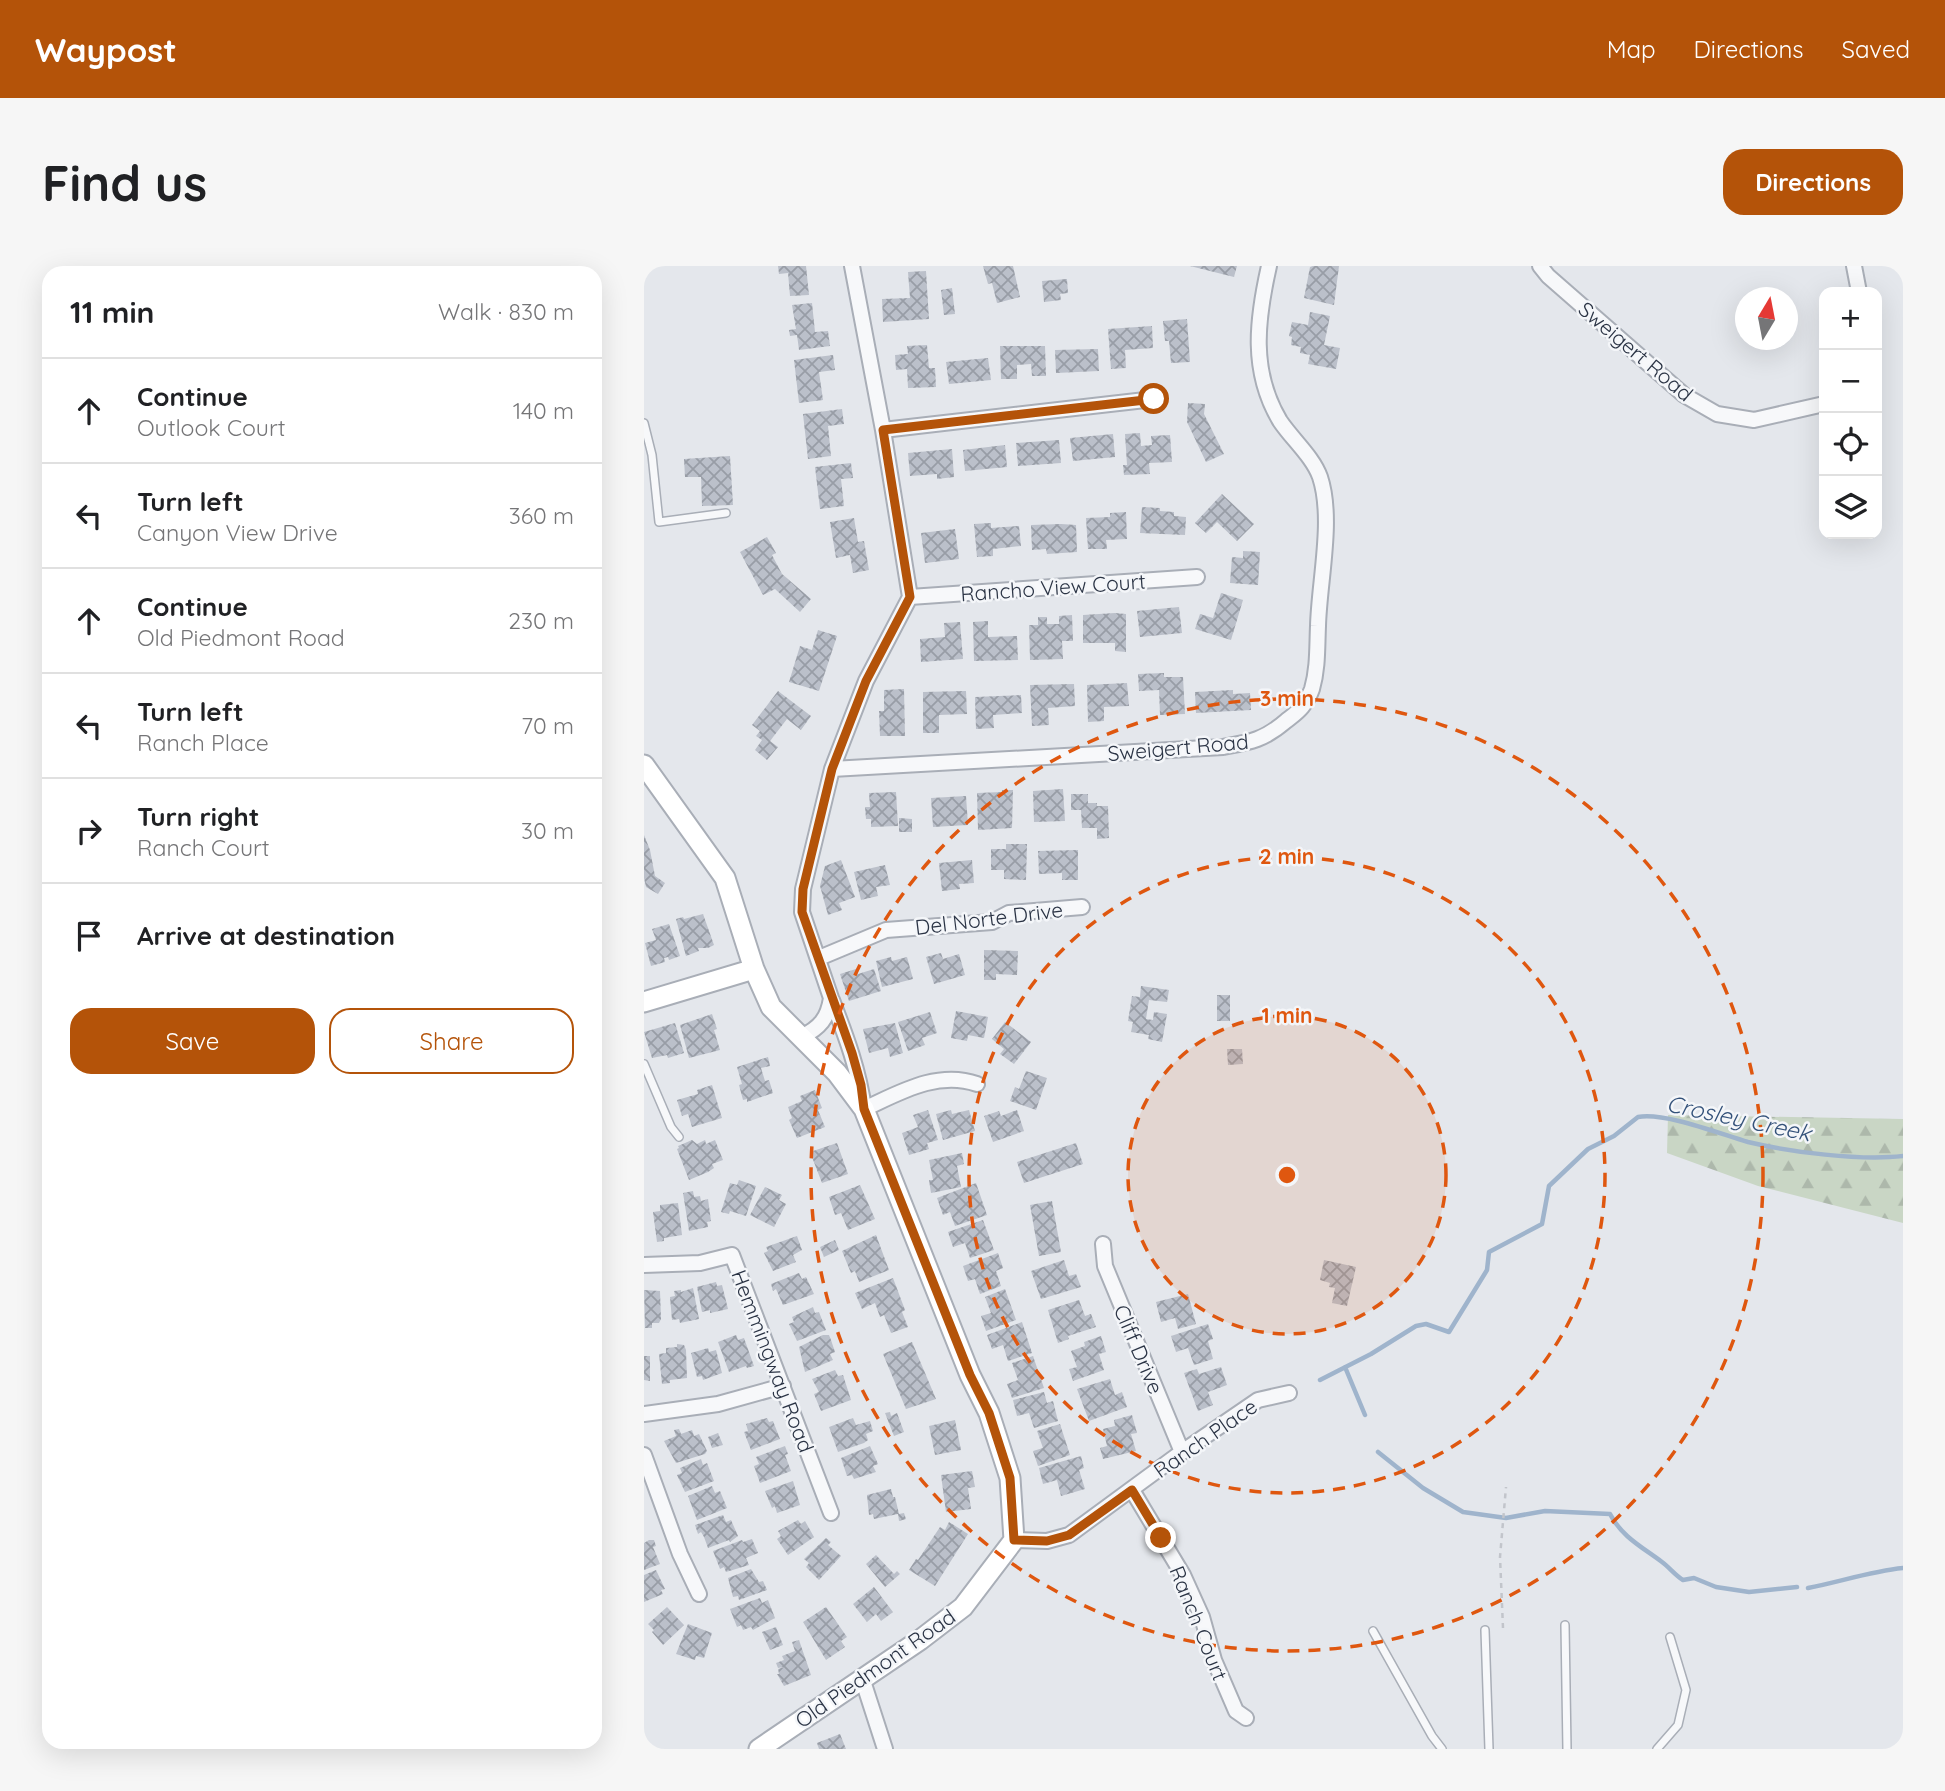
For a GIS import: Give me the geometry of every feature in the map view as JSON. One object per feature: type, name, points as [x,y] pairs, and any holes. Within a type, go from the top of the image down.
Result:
[{"type":"street","points":[[852,266],[883,430],[910,597],[866,681],[832,769],[803,889],[802,912],[855,1064],[864,1109],[970,1375],[989,1413],[1010,1478],[1014,1540]]},
{"type":"street","name":"Sweigert Road","points":[[832,769],[1223,747],[1255,742],[1270,735],[1301,709],[1311,692],[1319,652],[1318,624],[1322,596],[1325,508],[1320,476],[1280,420],[1269,397],[1261,369],[1257,341],[1259,310],[1269,266]]},
{"type":"street","name":"Sweigert Road","points":[[1540,266],[1548,276],[1684,395],[1717,414],[1754,420],[1819,405]]},
{"type":"street","points":[[1854,266],[1858,287]]},
{"type":"street","points":[[883,430],[1154,399]]},
{"type":"street","name":"Rancho View Court","points":[[910,597],[1197,578]]},
{"type":"street","points":[[644,765],[724,878],[754,969],[771,1007],[837,1073],[864,1109]]},
{"type":"street","name":"Del Norte Drive","points":[[819,958],[886,930],[992,922],[1009,913],[1082,907]]},
{"type":"street","points":[[644,1002],[754,969]]},
{"type":"street","points":[[802,1037],[813,1032],[824,1021],[831,998]]},
{"type":"street","points":[[864,1109],[922,1083],[962,1079],[976,1084]]},
{"type":"street","name":"Cliff Drive","points":[[1103,1244],[1105,1266],[1182,1452]]},
{"type":"street","name":"Hemmingway Road","points":[[644,1265],[700,1263],[733,1255],[831,1513]]},
{"type":"street","points":[[644,1414],[718,1404],[783,1386]]},
{"type":"street","name":"Ranch Place","points":[[1014,1540],[1047,1541],[1069,1535],[1258,1399],[1289,1393]]},
{"type":"street","points":[[644,1455],[680,1554],[699,1594]]},
{"type":"street","name":"Ranch Court","points":[[1132,1490],[1183,1575],[1202,1617],[1214,1660],[1236,1711],[1246,1718]]},
{"type":"street","name":"Old Piedmont Road","points":[[759,1749],[863,1681],[963,1607],[1014,1540]]},
{"type":"street","points":[[863,1681],[885,1749]]},
{"type":"lane","points":[[644,423],[652,455],[659,522],[726,513]]},
{"type":"lane","points":[[644,1064],[671,1127],[679,1137]]},
{"type":"lane","points":[[1564,1625],[1567,1749]]},
{"type":"lane","points":[[1485,1630],[1489,1749]]},
{"type":"lane","points":[[1373,1632],[1442,1749]]},
{"type":"lane","points":[[1657,1749],[1678,1725],[1686,1690],[1671,1637]]},
{"type":"path","points":[[1503,1628],[1501,1535],[1506,1487]]},
{"type":"green space","points":[[1668,1115],[1903,1119],[1903,1223],[1758,1186],[1667,1153]]},
{"type":"building","points":[[778,266],[806,266],[809,295],[790,296],[788,273],[779,274]]},
{"type":"building","points":[[983,266],[1013,266],[1020,297],[997,303],[992,283],[988,284]]},
{"type":"building","points":[[1190,266],[1237,266],[1234,277]]},
{"type":"building","points":[[1339,266],[1334,305],[1304,298],[1310,267]]},
{"type":"building","points":[[926,271],[929,319],[883,322],[882,299],[910,298],[908,272]]},
{"type":"building","points":[[1067,279],[1068,293],[1060,294],[1061,300],[1044,302],[1042,281]]},
{"type":"building","points":[[952,288],[955,314],[944,315],[941,290]]},
{"type":"building","points":[[812,303],[815,332],[828,331],[830,346],[799,350],[797,335],[790,336],[789,330],[796,329],[792,305]]},
{"type":"building","points":[[1310,312],[1330,316],[1324,345],[1340,348],[1336,369],[1308,364],[1310,355],[1300,353],[1301,347],[1291,345],[1292,337],[1289,336],[1292,322],[1308,325]]},
{"type":"building","points":[[1187,319],[1190,362],[1171,363],[1169,341],[1165,341],[1163,321]]},
{"type":"building","points":[[1152,326],[1153,348],[1125,350],[1126,368],[1111,369],[1108,329]]},
{"type":"building","points":[[927,345],[929,368],[935,368],[936,387],[908,388],[907,369],[896,370],[895,355],[908,354],[907,346]]},
{"type":"building","points":[[1000,346],[1045,346],[1046,376],[1032,376],[1031,364],[1017,365],[1017,379],[1001,379]]},
{"type":"building","points":[[1098,349],[1099,371],[1056,373],[1055,350]]},
{"type":"building","points":[[833,355],[835,370],[819,372],[823,400],[799,403],[794,360]]},
{"type":"building","points":[[988,358],[991,380],[949,384],[946,362]]},
{"type":"building","points":[[1188,403],[1205,404],[1204,414],[1224,454],[1206,462],[1187,422]]},
{"type":"building","points":[[842,409],[844,424],[828,426],[831,456],[808,459],[803,414]]},
{"type":"building","points":[[1140,433],[1141,446],[1152,445],[1151,436],[1170,435],[1172,462],[1149,463],[1150,474],[1124,475],[1123,465],[1127,465],[1125,434]]},
{"type":"building","points":[[1113,434],[1115,457],[1073,461],[1070,438]]},
{"type":"building","points":[[1059,440],[1061,463],[1018,466],[1016,443]]},
{"type":"building","points":[[1005,445],[1007,467],[965,471],[963,450]]},
{"type":"building","points":[[952,449],[954,477],[937,479],[937,474],[910,476],[908,453]]},
{"type":"building","points":[[730,456],[733,505],[702,506],[701,477],[685,477],[684,459]]},
{"type":"building","points":[[851,463],[853,478],[841,479],[844,506],[820,509],[815,467]]},
{"type":"building","points":[[1222,494],[1254,524],[1237,541],[1217,522],[1206,533],[1195,523]]},
{"type":"building","points":[[1142,507],[1160,508],[1160,511],[1174,512],[1174,516],[1186,517],[1185,535],[1140,533]]},
{"type":"building","points":[[1126,512],[1127,539],[1106,540],[1107,549],[1088,549],[1086,518],[1110,517],[1110,513]]},
{"type":"building","points":[[854,518],[858,542],[864,541],[869,570],[853,573],[850,555],[836,558],[830,522]]},
{"type":"building","points":[[991,523],[991,528],[1019,526],[1021,546],[993,549],[993,556],[977,557],[974,524]]},
{"type":"building","points":[[1031,525],[1076,525],[1077,552],[1047,554],[1046,549],[1032,550]]},
{"type":"building","points":[[955,529],[959,559],[925,563],[921,533]]},
{"type":"building","points":[[767,537],[776,553],[772,555],[782,574],[811,599],[800,612],[775,589],[763,595],[740,552]]},
{"type":"building","points":[[1243,551],[1260,552],[1258,585],[1230,583],[1232,557],[1243,558]]},
{"type":"building","points":[[1221,593],[1243,600],[1231,640],[1195,629],[1200,614],[1213,618]]},
{"type":"building","points":[[1179,607],[1182,633],[1140,637],[1137,611]]},
{"type":"building","points":[[1126,614],[1126,652],[1115,651],[1115,643],[1083,643],[1083,615]]},
{"type":"building","points":[[1072,615],[1073,641],[1062,641],[1063,659],[1030,660],[1029,625],[1038,625],[1038,617],[1047,617],[1047,624],[1059,624],[1059,616]]},
{"type":"building","points":[[988,621],[988,637],[1017,636],[1018,660],[974,661],[973,622]]},
{"type":"building","points":[[960,622],[963,659],[921,662],[920,639],[945,637],[944,623]]},
{"type":"building","points":[[818,630],[837,636],[819,691],[789,682],[800,646],[812,650]]},
{"type":"building","points":[[1164,673],[1164,677],[1183,677],[1185,714],[1160,715],[1159,690],[1139,691],[1138,674]]},
{"type":"building","points":[[1127,683],[1129,706],[1104,707],[1104,721],[1088,722],[1087,685]]},
{"type":"building","points":[[1074,684],[1075,706],[1048,708],[1049,725],[1032,726],[1030,685]]},
{"type":"building","points":[[904,689],[905,736],[880,736],[879,711],[884,711],[884,690]]},
{"type":"building","points":[[1233,690],[1233,694],[1250,693],[1251,710],[1196,713],[1195,692]]},
{"type":"building","points":[[778,691],[811,716],[801,730],[787,719],[770,741],[778,747],[767,760],[755,750],[762,740],[756,736],[760,731],[752,725]]},
{"type":"building","points":[[966,691],[967,714],[939,715],[939,733],[923,733],[923,692]]},
{"type":"building","points":[[1021,695],[1022,713],[993,715],[994,728],[976,729],[975,697]]},
{"type":"building","points":[[1063,789],[1065,821],[1034,822],[1033,791]]},
{"type":"building","points":[[1013,790],[1012,828],[978,830],[977,793]]},
{"type":"building","points":[[896,792],[898,826],[871,827],[871,819],[866,819],[865,807],[870,807],[869,793]]},
{"type":"building","points":[[1071,794],[1088,794],[1088,803],[1108,806],[1109,838],[1097,839],[1097,828],[1082,828],[1081,810],[1071,810]]},
{"type":"building","points":[[966,796],[968,825],[933,827],[931,798]]},
{"type":"building","points":[[899,818],[912,819],[912,832],[899,832]]},
{"type":"building","points":[[644,835],[655,876],[665,883],[658,894],[646,887]]},
{"type":"building","points":[[1006,844],[1027,844],[1026,880],[1004,879],[1004,870],[991,870],[991,849],[1006,849]]},
{"type":"building","points":[[1078,850],[1078,880],[1062,880],[1062,873],[1039,874],[1038,851]]},
{"type":"building","points":[[841,860],[855,897],[839,903],[842,910],[828,915],[820,886],[825,866]]},
{"type":"building","points":[[972,860],[974,883],[959,884],[960,889],[942,891],[939,863]]},
{"type":"building","points":[[885,865],[890,885],[876,887],[878,896],[861,900],[854,872]]},
{"type":"building","points":[[703,914],[714,945],[698,948],[699,951],[686,956],[676,919]]},
{"type":"building","points":[[669,924],[680,956],[669,960],[668,957],[664,958],[665,962],[651,966],[645,943],[656,940],[652,929]]},
{"type":"building","points":[[984,950],[1018,951],[1017,975],[996,974],[996,980],[984,980]]},
{"type":"building","points":[[941,953],[943,959],[959,954],[965,975],[934,984],[926,957]]},
{"type":"building","points":[[891,957],[892,961],[907,957],[913,979],[882,987],[876,961]]},
{"type":"building","points":[[856,969],[858,974],[874,969],[881,991],[849,1001],[840,974]]},
{"type":"building","points":[[1141,986],[1169,990],[1167,1002],[1149,1000],[1146,1019],[1153,1020],[1154,1012],[1167,1014],[1162,1042],[1148,1039],[1149,1035],[1131,1032],[1133,1022],[1128,1021],[1132,996],[1140,997]]},
{"type":"building","points":[[1217,995],[1230,995],[1230,1021],[1217,1021]]},
{"type":"building","points":[[956,1011],[988,1017],[984,1038],[968,1035],[967,1041],[951,1038]]},
{"type":"building","points":[[930,1012],[937,1033],[922,1038],[925,1045],[908,1051],[898,1022]]},
{"type":"building","points":[[712,1014],[720,1050],[689,1058],[680,1025]]},
{"type":"building","points":[[1005,1022],[1031,1042],[1014,1064],[1000,1054],[1004,1049],[992,1039]]},
{"type":"building","points":[[675,1023],[684,1053],[668,1058],[667,1055],[652,1058],[644,1032]]},
{"type":"building","points":[[895,1023],[903,1053],[890,1057],[888,1048],[869,1053],[863,1029]]},
{"type":"building","points":[[1227,1049],[1242,1049],[1243,1064],[1228,1065]]},
{"type":"building","points":[[768,1057],[770,1066],[761,1068],[773,1093],[747,1102],[747,1099],[743,1100],[737,1067]]},
{"type":"building","points":[[1026,1071],[1047,1078],[1036,1110],[1010,1101],[1015,1087],[1019,1089]]},
{"type":"building","points":[[712,1085],[722,1118],[692,1127],[688,1114],[682,1116],[677,1100],[698,1094],[697,1090]]},
{"type":"building","points":[[815,1090],[822,1108],[818,1110],[825,1127],[797,1138],[789,1120],[792,1118],[788,1107],[802,1101],[800,1096]]},
{"type":"building","points":[[928,1110],[938,1140],[927,1143],[929,1149],[909,1155],[902,1133],[918,1127],[913,1115]]},
{"type":"building","points":[[951,1110],[952,1114],[969,1110],[975,1131],[943,1140],[936,1114]]},
{"type":"building","points":[[1017,1110],[1024,1131],[993,1142],[984,1116],[999,1111],[1001,1116]]},
{"type":"building","points":[[692,1140],[697,1144],[705,1140],[706,1144],[715,1140],[723,1160],[712,1164],[714,1168],[708,1172],[689,1180],[677,1149]]},
{"type":"building","points":[[837,1143],[848,1174],[822,1183],[810,1152]]},
{"type":"building","points":[[1076,1143],[1083,1164],[1024,1183],[1017,1162]]},
{"type":"building","points":[[962,1153],[964,1164],[957,1166],[961,1187],[931,1193],[929,1180],[933,1180],[929,1160]]},
{"type":"building","points":[[739,1180],[756,1186],[746,1216],[730,1211],[729,1214],[721,1212],[730,1183],[737,1185]]},
{"type":"building","points":[[976,1183],[987,1215],[955,1226],[950,1212],[943,1215],[937,1198]]},
{"type":"building","points":[[860,1185],[875,1219],[848,1230],[841,1213],[835,1215],[829,1197]]},
{"type":"building","points":[[765,1187],[782,1195],[779,1200],[786,1204],[774,1227],[750,1215]]},
{"type":"building","points":[[693,1191],[694,1197],[700,1196],[701,1201],[708,1199],[711,1221],[707,1222],[708,1227],[689,1231],[683,1193]]},
{"type":"building","points":[[1052,1201],[1061,1252],[1039,1256],[1030,1205]]},
{"type":"building","points":[[678,1203],[682,1235],[657,1242],[653,1212],[660,1211],[660,1205]]},
{"type":"building","points":[[983,1220],[994,1250],[970,1258],[965,1243],[953,1247],[948,1232]]},
{"type":"building","points":[[876,1235],[889,1270],[859,1282],[855,1271],[851,1273],[842,1251]]},
{"type":"building","points":[[797,1236],[802,1250],[793,1255],[796,1262],[773,1271],[764,1253],[768,1251],[766,1247]]},
{"type":"building","points":[[835,1240],[839,1250],[824,1257],[820,1247]]},
{"type":"building","points":[[998,1253],[1003,1268],[996,1271],[1001,1286],[980,1294],[975,1279],[968,1281],[963,1266]]},
{"type":"building","points":[[1064,1260],[1069,1276],[1076,1274],[1081,1287],[1041,1299],[1031,1271]]},
{"type":"building","points":[[1324,1260],[1356,1267],[1347,1306],[1332,1303],[1335,1288],[1320,1280]]},
{"type":"building","points":[[799,1273],[802,1279],[806,1277],[814,1294],[783,1305],[771,1284]]},
{"type":"building","points":[[893,1278],[905,1310],[902,1312],[908,1327],[891,1333],[884,1315],[880,1317],[875,1303],[862,1309],[855,1293]]},
{"type":"building","points":[[716,1282],[717,1286],[722,1285],[728,1309],[702,1312],[697,1287]]},
{"type":"building","points":[[693,1288],[699,1319],[680,1323],[679,1319],[672,1320],[670,1297],[675,1296],[674,1291]]},
{"type":"building","points":[[1005,1289],[1016,1320],[986,1331],[981,1316],[991,1313],[985,1297]]},
{"type":"building","points":[[644,1290],[660,1291],[661,1319],[659,1323],[652,1323],[652,1328],[645,1328]]},
{"type":"building","points":[[1188,1294],[1196,1324],[1178,1329],[1175,1318],[1161,1322],[1156,1302]]},
{"type":"building","points":[[1079,1300],[1085,1316],[1091,1314],[1096,1327],[1068,1336],[1069,1339],[1058,1343],[1048,1310]]},
{"type":"building","points":[[813,1307],[815,1313],[819,1312],[826,1330],[797,1341],[789,1324],[794,1322],[792,1317]]},
{"type":"building","points":[[1022,1322],[1032,1353],[1008,1361],[1003,1345],[992,1349],[987,1335]]},
{"type":"building","points":[[1208,1324],[1213,1339],[1208,1341],[1213,1359],[1194,1365],[1188,1348],[1176,1352],[1171,1336]]},
{"type":"building","points":[[736,1335],[738,1340],[744,1338],[754,1366],[729,1372],[718,1342]]},
{"type":"building","points":[[823,1335],[829,1335],[831,1340],[835,1352],[830,1354],[833,1360],[805,1372],[799,1347]]},
{"type":"building","points":[[1101,1336],[1106,1352],[1099,1354],[1104,1370],[1073,1381],[1069,1369],[1077,1367],[1071,1351],[1085,1346],[1084,1342]]},
{"type":"building","points":[[912,1342],[936,1399],[906,1409],[883,1354]]},
{"type":"building","points":[[677,1344],[684,1345],[686,1350],[687,1378],[662,1384],[659,1354],[666,1353],[666,1348],[677,1347]]},
{"type":"building","points":[[708,1348],[709,1352],[716,1350],[722,1373],[703,1380],[702,1376],[697,1377],[691,1353]]},
{"type":"building","points":[[644,1356],[650,1356],[650,1381],[644,1380]]},
{"type":"building","points":[[1033,1356],[1044,1388],[1012,1398],[1007,1384],[1018,1380],[1012,1363]]},
{"type":"building","points":[[1221,1367],[1227,1385],[1208,1392],[1213,1405],[1198,1411],[1184,1373],[1197,1369],[1199,1374]]},
{"type":"building","points":[[835,1370],[838,1376],[843,1375],[851,1400],[821,1411],[814,1394],[819,1392],[812,1379]]},
{"type":"building","points":[[1110,1379],[1115,1395],[1122,1392],[1127,1407],[1089,1421],[1077,1389]]},
{"type":"building","points":[[1044,1392],[1047,1403],[1053,1401],[1058,1421],[1034,1428],[1029,1413],[1017,1416],[1013,1400]]},
{"type":"building","points":[[890,1412],[891,1416],[897,1413],[904,1432],[894,1436],[885,1413]]},
{"type":"building","points":[[1132,1415],[1137,1433],[1131,1434],[1136,1451],[1103,1459],[1100,1448],[1107,1446],[1103,1429],[1115,1426],[1114,1420]]},
{"type":"building","points":[[767,1418],[769,1422],[773,1421],[780,1439],[751,1450],[744,1432],[748,1431],[746,1424]]},
{"type":"building","points":[[853,1418],[856,1425],[870,1421],[873,1431],[866,1434],[868,1440],[864,1443],[838,1452],[829,1427]]},
{"type":"building","points":[[955,1420],[961,1450],[935,1455],[929,1426]]},
{"type":"building","points":[[1060,1424],[1070,1455],[1038,1466],[1033,1451],[1043,1448],[1037,1431]]},
{"type":"building","points":[[679,1429],[681,1434],[692,1430],[694,1436],[699,1434],[707,1451],[705,1454],[676,1463],[664,1441],[676,1436],[674,1430]]},
{"type":"building","points":[[718,1433],[723,1445],[712,1448],[708,1437]]},
{"type":"building","points":[[785,1446],[788,1454],[785,1455],[791,1471],[760,1483],[754,1466],[759,1464],[756,1457]]},
{"type":"building","points":[[870,1446],[878,1464],[873,1466],[876,1472],[854,1479],[852,1475],[847,1476],[841,1458]]},
{"type":"building","points":[[1081,1456],[1084,1468],[1079,1470],[1085,1489],[1061,1496],[1057,1480],[1043,1484],[1039,1468]]},
{"type":"building","points":[[701,1459],[703,1465],[707,1463],[714,1481],[685,1492],[677,1475],[682,1473],[680,1468]]},
{"type":"building","points":[[972,1471],[975,1487],[968,1488],[971,1509],[946,1512],[941,1475]]},
{"type":"building","points":[[793,1481],[800,1505],[777,1513],[765,1491]]},
{"type":"building","points":[[712,1486],[715,1493],[720,1491],[727,1508],[697,1520],[688,1496]]},
{"type":"building","points":[[891,1489],[899,1514],[904,1513],[906,1519],[899,1521],[898,1514],[874,1519],[873,1514],[869,1515],[867,1495]]},
{"type":"building","points":[[723,1515],[726,1522],[731,1520],[738,1536],[730,1542],[729,1540],[708,1548],[695,1525]]},
{"type":"building","points":[[798,1520],[801,1524],[805,1521],[814,1537],[788,1555],[777,1539],[781,1536],[778,1531]]},
{"type":"building","points":[[949,1522],[968,1534],[935,1586],[909,1570],[940,1527],[945,1530]]},
{"type":"building","points":[[826,1538],[831,1542],[828,1545],[841,1556],[819,1580],[806,1567],[809,1563],[804,1559]]},
{"type":"building","points":[[752,1539],[758,1553],[746,1558],[749,1565],[726,1572],[724,1567],[720,1569],[713,1551]]},
{"type":"building","points":[[654,1540],[656,1546],[653,1547],[660,1564],[644,1570],[644,1543]]},
{"type":"building","points":[[876,1555],[894,1574],[897,1571],[900,1574],[885,1587],[866,1564]]},
{"type":"building","points":[[751,1569],[759,1582],[763,1581],[767,1590],[739,1600],[738,1596],[733,1597],[728,1578]]},
{"type":"building","points":[[656,1570],[665,1589],[661,1590],[663,1594],[644,1602],[644,1575]]},
{"type":"building","points":[[874,1587],[893,1612],[881,1621],[876,1614],[867,1622],[853,1604]]},
{"type":"building","points":[[760,1598],[762,1603],[768,1600],[775,1618],[753,1630],[751,1627],[743,1630],[741,1625],[737,1627],[730,1609]]},
{"type":"building","points":[[667,1607],[684,1625],[663,1645],[648,1624]]},
{"type":"building","points":[[826,1607],[847,1637],[841,1641],[845,1647],[826,1660],[803,1622]]},
{"type":"building","points":[[688,1624],[712,1633],[704,1658],[696,1656],[695,1660],[676,1654]]},
{"type":"building","points":[[776,1627],[783,1645],[770,1650],[762,1632]]},
{"type":"building","points":[[799,1640],[811,1675],[784,1686],[777,1674],[778,1669],[784,1667],[778,1668],[776,1663],[784,1660],[782,1656],[795,1651],[792,1642]]},
{"type":"building","points":[[840,1734],[846,1749],[819,1749],[817,1743]]},
{"type":"waterway","name":"Crosley Creek","points":[[1320,1380],[1371,1354],[1416,1326],[1426,1324],[1449,1332],[1487,1270],[1489,1252],[1542,1224],[1549,1186],[1588,1149],[1614,1136],[1638,1117],[1663,1118],[1748,1142],[1804,1152],[1867,1157],[1903,1156]]},
{"type":"waterway","points":[[1345,1367],[1365,1415]]},
{"type":"waterway","points":[[1378,1452],[1423,1488],[1463,1512],[1506,1518],[1545,1511],[1610,1514],[1626,1535],[1683,1580],[1694,1578],[1716,1587],[1749,1592],[1797,1587]]},
{"type":"waterway","points":[[1808,1588],[1903,1568]]},
{"type":"route","points":[[1154,399],[883,430],[910,597],[866,681],[832,769],[803,889],[802,912],[852,1053],[864,1109],[954,1329],[970,1375],[989,1413],[1010,1478],[1014,1540],[1047,1541],[1069,1535],[1132,1490],[1161,1538]]}]
